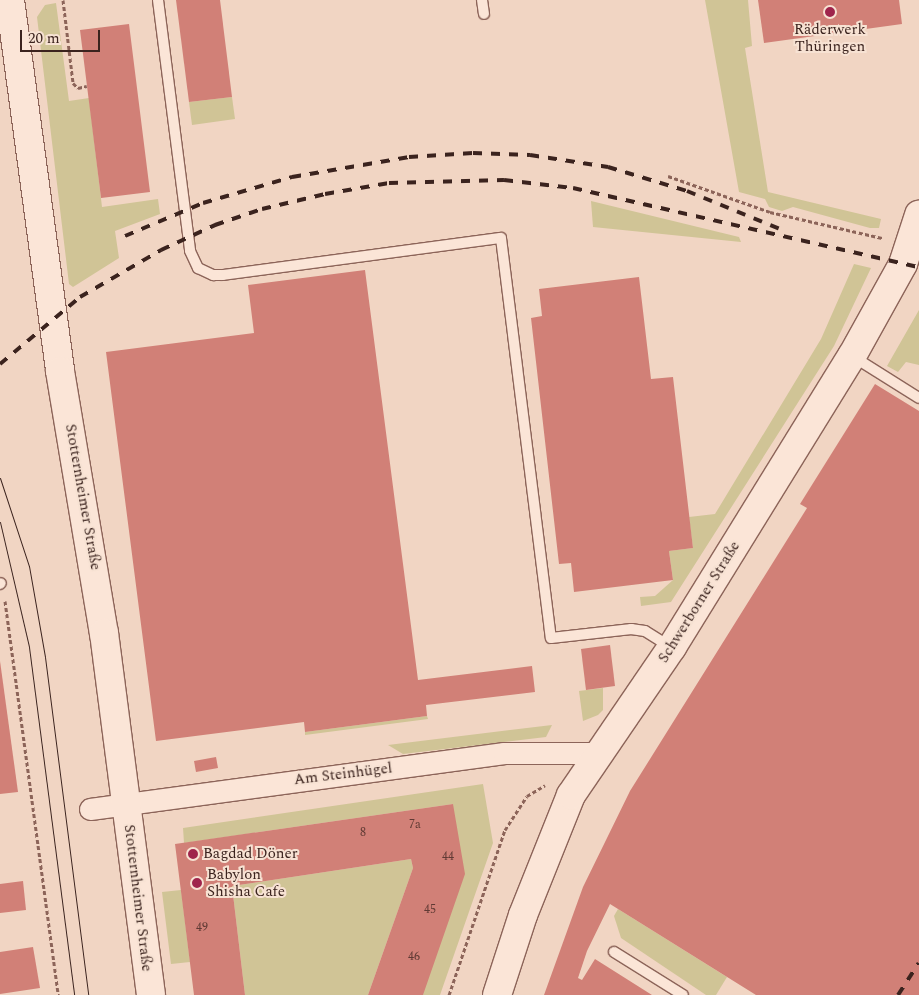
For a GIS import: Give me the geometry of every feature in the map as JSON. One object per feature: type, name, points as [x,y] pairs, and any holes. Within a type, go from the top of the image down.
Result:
[{"type":"main road","name":"Stotternheimer Straße","points":[[10,0],[60,371],[97,580],[151,995]]},
{"type":"main road","name":"Schwerborner Straße","points":[[496,995],[523,915],[571,795],[597,753],[672,647],[852,356],[903,264],[919,215]]},
{"type":"street","name":"Am Steinhügel","points":[[90,809],[504,753],[597,753]]},
{"type":"lane","points":[[158,0],[190,251],[198,268],[214,275],[501,238],[551,638],[631,628],[645,631],[672,647]]},
{"type":"lane","points":[[482,0],[484,14]]},
{"type":"lane","points":[[852,356],[919,398]]},
{"type":"lane","points":[[614,952],[683,995]]},
{"type":"path","points":[[63,0],[73,84],[78,88],[87,86]]},
{"type":"path","points":[[668,176],[750,206],[909,245]]},
{"type":"path","points":[[1,583],[10,618],[58,995]]},
{"type":"path","points":[[449,995],[505,830],[527,796],[550,782]]},
{"type":"shaded area","points":[[705,0],[748,0],[752,46],[745,48],[768,192],[881,219],[879,228],[870,228],[793,207],[782,211],[769,207],[765,199],[739,192]]},
{"type":"shaded area","points":[[56,3],[69,101],[89,98],[102,207],[158,199],[160,214],[115,231],[119,258],[73,287],[69,284],[37,17],[45,5]]},
{"type":"shaded area","points":[[232,97],[235,119],[192,125],[189,102]]},
{"type":"shaded area","points":[[591,201],[739,237],[741,242],[593,227]]},
{"type":"shaded area","points":[[854,264],[871,268],[834,346],[671,602],[641,606],[640,597],[655,596],[673,580],[669,551],[693,548],[689,517],[715,514],[821,339]]},
{"type":"shaded area","points":[[919,310],[919,365],[906,362],[898,372],[887,366]]},
{"type":"shaded area","points":[[603,688],[603,710],[598,715],[583,721],[579,691]]},
{"type":"shaded area","points":[[427,716],[428,719],[305,735],[305,732]]},
{"type":"shaded area","points":[[552,725],[546,737],[403,754],[388,745]]},
{"type":"shaded area","points":[[483,784],[493,843],[440,995],[423,995],[453,804],[184,843],[183,828]]},
{"type":"shaded area","points":[[411,859],[413,868],[368,995],[245,995],[232,886]]},
{"type":"shaded area","points":[[181,890],[190,962],[171,964],[162,892]]},
{"type":"shaded area","points":[[618,909],[727,977],[716,995],[706,995],[621,938],[614,916]]},
{"type":"building","points":[[176,0],[220,0],[232,97],[189,102]]},
{"type":"building","name":"Räderwerk Thüringen","points":[[758,0],[899,0],[902,24],[764,43]]},
{"type":"building","points":[[129,24],[150,192],[101,198],[80,30]]},
{"type":"building","points":[[365,270],[418,680],[532,666],[535,692],[426,705],[427,716],[305,732],[304,722],[156,741],[106,352],[254,333],[248,285]]},
{"type":"building","points":[[639,277],[651,379],[673,377],[693,548],[669,551],[673,580],[574,592],[571,563],[559,564],[531,318],[542,316],[539,289]]},
{"type":"building","points":[[875,384],[919,411],[919,995],[756,995],[610,904],[587,951],[578,978],[582,980],[595,959],[652,995],[544,995],[583,887],[630,791],[807,508],[800,504]]},
{"type":"building","points":[[610,645],[615,686],[586,690],[581,649]]},
{"type":"building","points":[[0,661],[18,792],[0,794]]},
{"type":"building","points":[[216,757],[218,768],[196,772],[194,761]]},
{"type":"building","points":[[453,804],[465,874],[423,995],[368,995],[413,868],[411,859],[232,886],[245,995],[194,995],[175,844]]},
{"type":"building","points":[[23,881],[26,910],[0,913],[0,884]]},
{"type":"building","points":[[33,947],[40,988],[0,994],[0,952]]},
{"type":"tram line","points":[[0,478],[29,566],[45,657],[88,995]]},
{"type":"tram line","points":[[0,522],[29,647],[74,995]]},
{"type":"railway","points":[[125,236],[203,203],[292,177],[409,157],[473,153],[530,155],[608,167],[687,191],[785,231]]},
{"type":"railway","points":[[0,364],[80,297],[161,250],[215,225],[262,209],[325,194],[389,183],[504,180],[573,188],[919,267]]},
{"type":"railway","points":[[898,995],[919,963]]},
{"type":"place","name":"Räderwerk Thüringen","points":[[830,12]]},
{"type":"place","name":"Bagdad Döner","points":[[193,854]]},
{"type":"place","name":"Babylon Shisha Cafe","points":[[197,883]]}]
